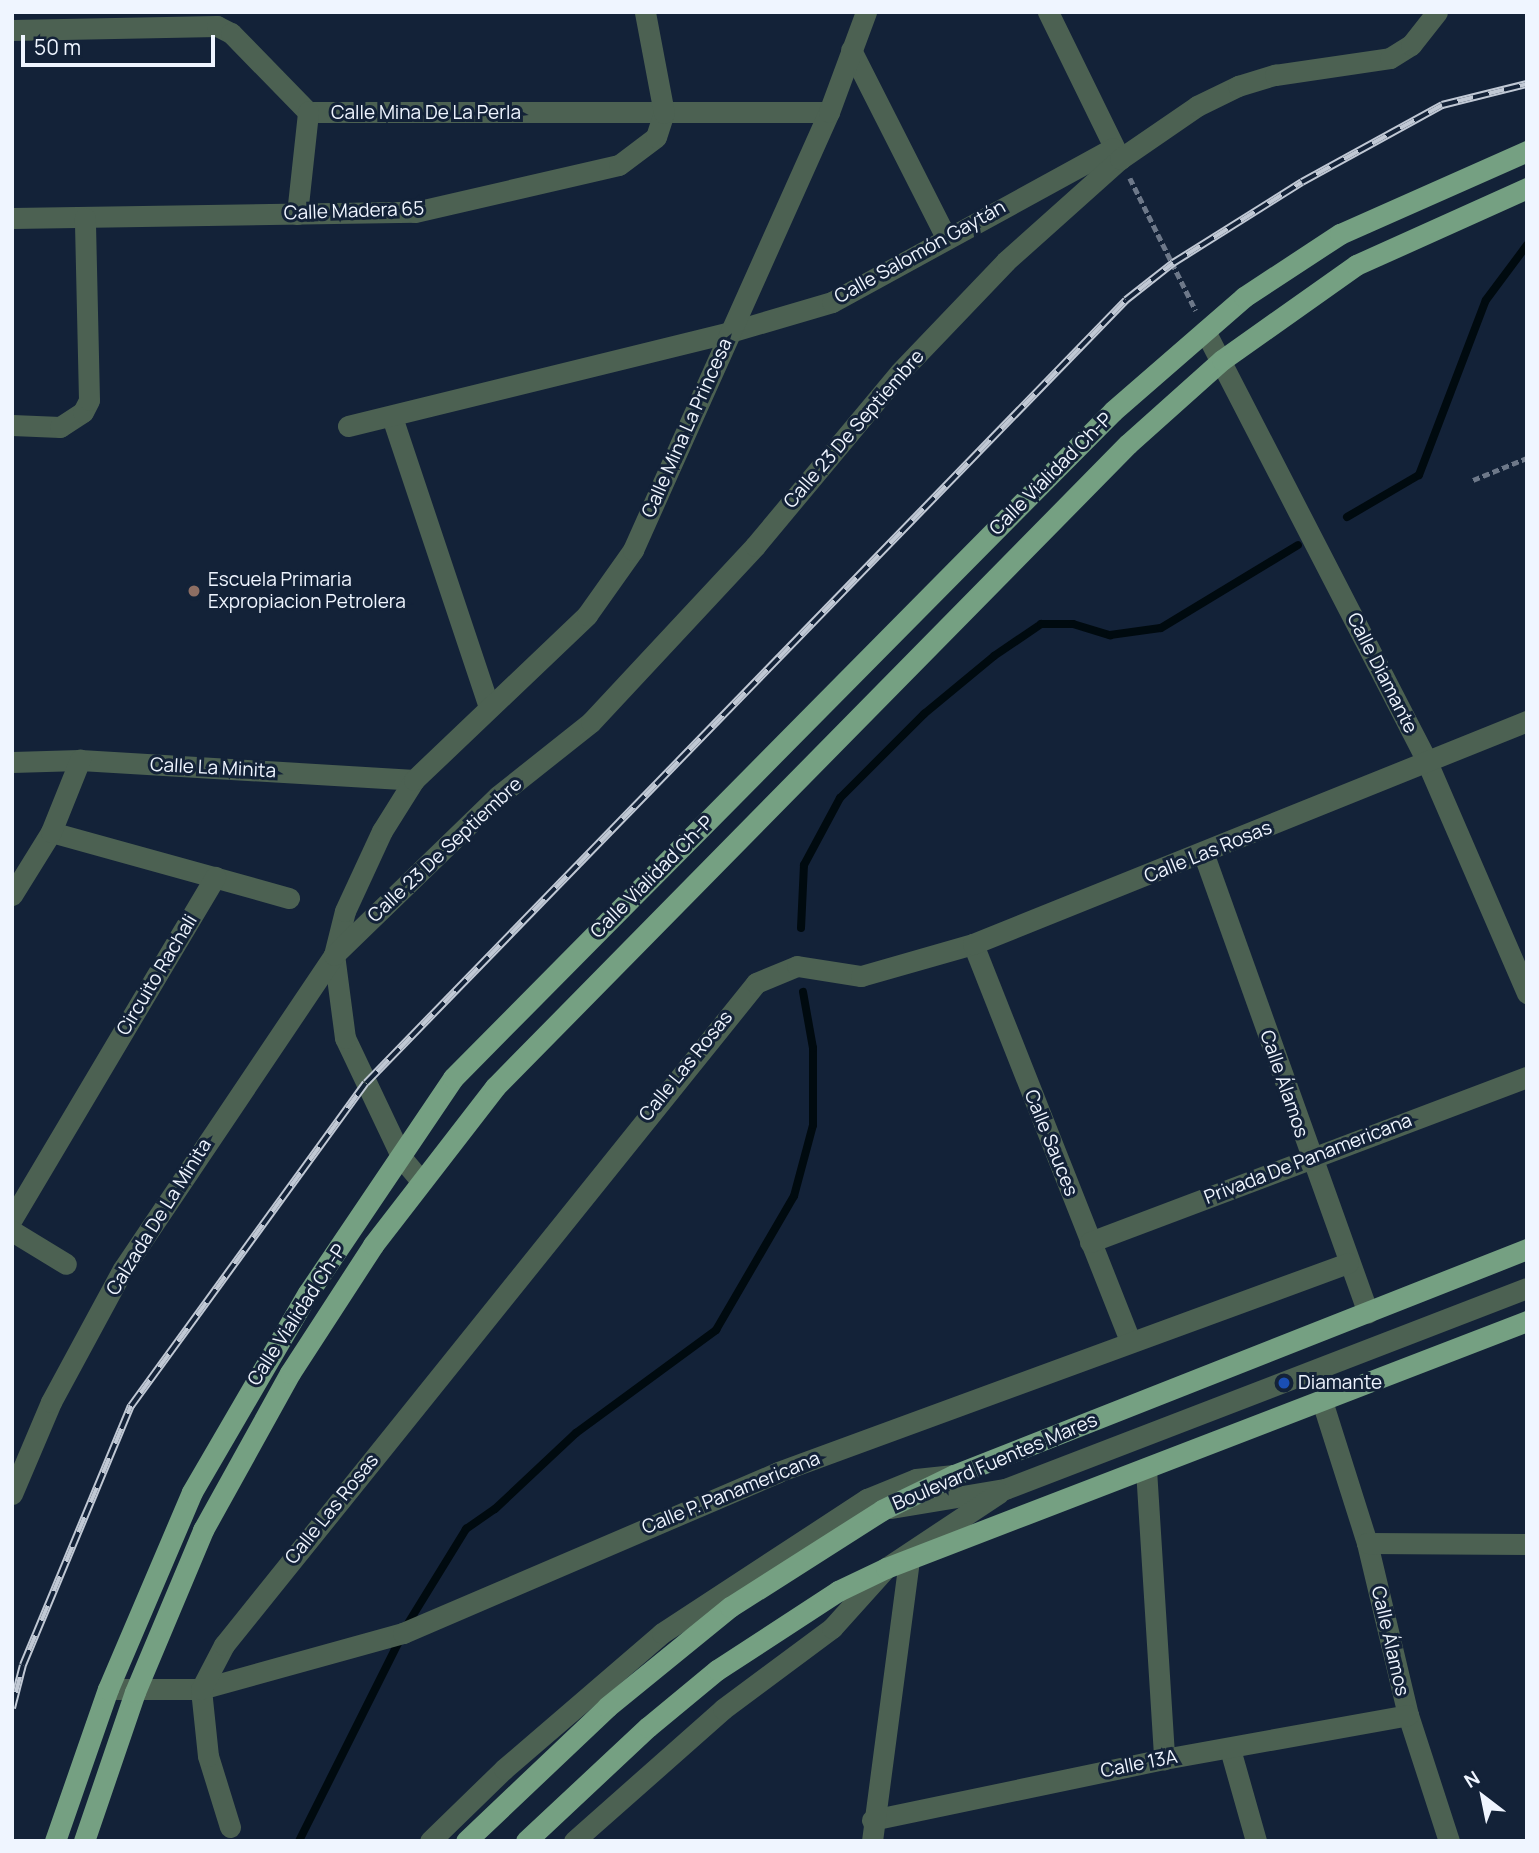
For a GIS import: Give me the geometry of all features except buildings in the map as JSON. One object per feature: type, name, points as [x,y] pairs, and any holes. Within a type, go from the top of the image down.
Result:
[{"type":"main road","name":"Calle Vialidad Ch-P","points":[[55,1841],[108,1689],[192,1492],[251,1384],[453,1078],[1113,411],[1244,297],[1340,234],[1527,151]]},
{"type":"main road","name":"Calle Vialidad Ch-P","points":[[84,1841],[135,1692],[203,1530],[290,1373],[373,1245],[421,1181],[514,1067],[1128,444],[1222,360],[1356,265],[1527,188]]},
{"type":"main road","name":"Boulevard Fuentes Mares","points":[[466,1841],[607,1707],[730,1607],[882,1510],[954,1475],[1527,1249]]},
{"type":"main road","points":[[526,1841],[648,1727],[717,1671],[792,1619],[886,1568],[1527,1321]]},
{"type":"street","points":[[645,12],[664,113]]},
{"type":"street","name":"Calle Mina La Princesa","points":[[414,780],[488,704],[587,615],[633,550],[829,112],[866,12]]},
{"type":"street","points":[[1048,12],[1117,154]]},
{"type":"street","name":"Calle 23 De Septiembre","points":[[334,955],[498,796],[590,722],[755,545],[900,372],[1006,261],[1117,154],[1197,106],[1238,86],[1275,75],[1390,58],[1410,45],[1437,12]]},
{"type":"street","name":"Calle Mina De La Perla","points":[[12,30],[217,26],[231,33],[309,112],[829,112]]},
{"type":"street","points":[[851,50],[946,237]]},
{"type":"street","points":[[296,214],[309,112]]},
{"type":"street","name":"Calle Madera 65","points":[[12,218],[415,212],[619,165],[656,137],[664,113]]},
{"type":"street","name":"Calle Salomón Gaytán","points":[[348,426],[730,332],[841,298],[946,237],[1117,154]]},
{"type":"street","points":[[12,425],[60,427],[83,412],[89,400],[85,218]]},
{"type":"street","name":"Calle Diamante","points":[[1205,331],[1427,762],[1527,993]]},
{"type":"street","points":[[392,417],[488,704]]},
{"type":"street","name":"Calle Las Rosas","points":[[201,1689],[225,1645],[745,992],[786,968],[861,976],[973,944],[1204,855],[1527,721]]},
{"type":"street","points":[[12,895],[51,832],[80,760]]},
{"type":"street","name":"Calle La Minita","points":[[12,762],[80,760],[414,780]]},
{"type":"street","name":"Calzada De La Minita","points":[[12,1494],[51,1402],[122,1269],[334,955],[345,911],[382,831],[414,780]]},
{"type":"street","points":[[51,832],[289,898]]},
{"type":"street","name":"Calle Álamos","points":[[1204,855],[1348,1263],[1368,1312]]},
{"type":"street","name":"Circuito Rachali","points":[[12,1219],[215,877]]},
{"type":"street","name":"Calle Sauces","points":[[973,944],[1130,1341]]},
{"type":"street","name":"Calzada De La Minita","points":[[334,955],[345,1038],[402,1158],[421,1181]]},
{"type":"street","name":"Privada De Panamericana","points":[[1090,1242],[1310,1156],[1527,1077]]},
{"type":"street","points":[[12,1231],[66,1264]]},
{"type":"street","name":"Calle P. Panamericana","points":[[108,1689],[135,1692],[201,1689],[403,1633],[778,1472],[1348,1263]]},
{"type":"street","points":[[882,1510],[1005,1489],[1527,1288]]},
{"type":"street","name":"Calle Álamos","points":[[1321,1401],[1367,1543],[1408,1715],[1449,1841]]},
{"type":"street","points":[[1146,1469],[1164,1759]]},
{"type":"street","points":[[430,1841],[504,1769],[662,1633],[867,1499],[916,1479],[954,1475]]},
{"type":"street","points":[[574,1841],[723,1709],[832,1628],[886,1568],[1005,1489]]},
{"type":"street","points":[[1367,1543],[1527,1544]]},
{"type":"street","points":[[872,1830],[909,1559]]},
{"type":"street","points":[[201,1689],[208,1756],[230,1827]]},
{"type":"street","name":"Calle 13A","points":[[872,1830],[1164,1759],[1408,1715]]},
{"type":"street","points":[[1230,1749],[1256,1841]]},
{"type":"path","points":[[1117,154],[1205,331]]},
{"type":"path","points":[[1473,480],[1527,458]]},
{"type":"waterway","points":[[1347,517],[1419,475],[1486,300],[1527,245]]},
{"type":"waterway","points":[[801,928],[804,865],[840,798],[924,714],[994,656],[1041,624],[1073,624],[1110,635],[1161,628],[1298,545]]},
{"type":"waterway","points":[[407,1625],[466,1529],[495,1509],[576,1433],[716,1330],[794,1196],[813,1125],[813,1048],[803,992]]},
{"type":"waterway","points":[[299,1841],[401,1637]]},
{"type":"railway","points":[[12,1708],[23,1665],[131,1406],[366,1083],[1126,300],[1173,263],[1302,182],[1442,105],[1527,84]]},
{"type":"place","name":"Escuela Primaria Expropiacion Petrolera","points":[[194,591]]},
{"type":"place","name":"Diamante","points":[[1284,1383]]}]
